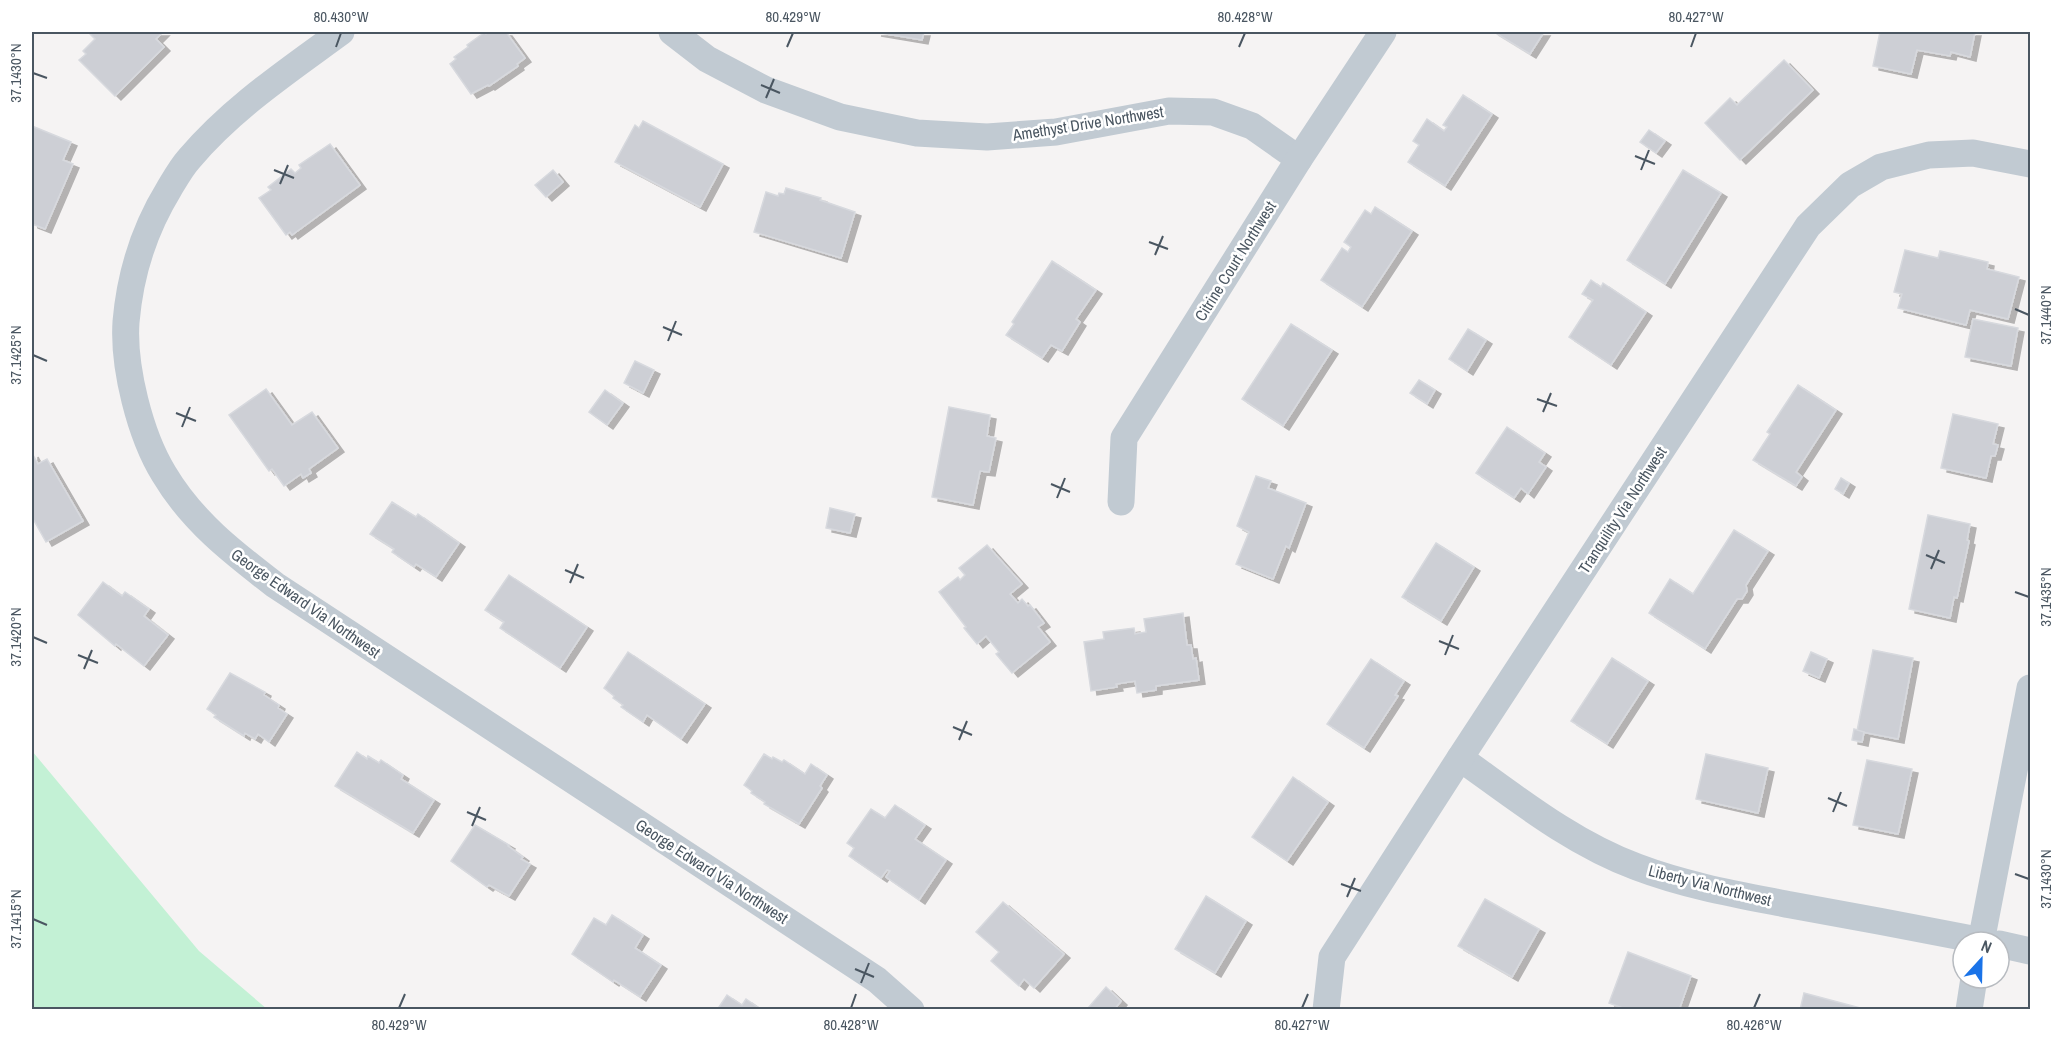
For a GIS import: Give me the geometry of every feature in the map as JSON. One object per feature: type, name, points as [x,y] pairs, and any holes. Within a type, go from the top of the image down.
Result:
[{"type":"street","name":"George Edward Via Northwest","points":[[342,32],[236,110],[187,160],[158,208],[136,264],[126,323],[129,371],[139,419],[163,473],[189,510],[223,546],[275,585],[877,980],[911,1010]]},
{"type":"street","name":"Amethyst Drive Northwest","points":[[672,32],[708,59],[766,90],[840,117],[917,133],[987,137],[1056,132],[1169,111],[1213,112],[1252,126],[1299,159]]},
{"type":"street","name":"Citrine Court Northwest","points":[[1121,502],[1124,438],[1299,159],[1383,32]]},
{"type":"street","name":"Tranquility Via Northwest","points":[[1326,1010],[1332,957],[1808,226],[1850,185],[1881,167],[1929,155],[1973,153],[2031,164]]},
{"type":"street","points":[[1989,930],[2031,688]]},
{"type":"street","name":"Liberty Via Northwest","points":[[1460,758],[1546,819],[1590,845],[1636,867],[1685,883],[1951,935]]},
{"type":"street","name":"Liberty Via Northwest","points":[[2011,947],[2031,951]]},
{"type":"street","points":[[1969,1010],[1972,990]]},
{"type":"green space","points":[[32,751],[199,951],[267,1009],[32,1009]]},
{"type":"building","points":[[88,32],[163,32],[156,39],[164,47],[115,96],[79,60],[86,54],[83,51],[95,39]]},
{"type":"building","points":[[485,32],[486,34],[506,32],[525,58],[517,64],[518,66],[489,86],[471,94],[450,64],[456,59],[454,57],[468,47],[467,45]]},
{"type":"building","points":[[875,32],[924,32],[922,40]]},
{"type":"building","points":[[1494,32],[1544,32],[1530,54]]},
{"type":"building","points":[[1880,32],[1975,32],[1970,57],[1951,52],[1950,56],[1917,50],[1911,74],[1873,66]]},
{"type":"building","points":[[1784,60],[1813,90],[1740,160],[1705,123],[1730,98],[1737,105]]},
{"type":"building","points":[[1463,95],[1492,114],[1445,186],[1408,162],[1419,145],[1413,141],[1427,119],[1444,131],[1447,127],[1443,125]]},
{"type":"building","points":[[643,121],[723,164],[700,207],[615,162],[635,125],[639,128]]},
{"type":"building","points":[[32,126],[71,142],[63,160],[73,164],[45,229],[32,224]]},
{"type":"building","points":[[1649,130],[1665,141],[1656,153],[1640,142]]},
{"type":"building","points":[[330,144],[360,185],[292,235],[290,232],[286,235],[259,198],[271,190],[268,187],[291,169],[295,173],[301,168],[299,165]]},
{"type":"building","points":[[553,170],[563,182],[546,197],[535,185]]},
{"type":"building","points":[[1683,170],[1721,193],[1665,284],[1627,260]]},
{"type":"building","points":[[786,188],[821,198],[820,200],[855,212],[841,258],[754,232],[766,192],[778,196],[779,193],[784,194]]},
{"type":"building","points":[[1375,207],[1412,231],[1362,307],[1321,280],[1342,248],[1348,252],[1351,247],[1344,242],[1365,210],[1371,214]]},
{"type":"building","points":[[1905,250],[1938,258],[1940,251],[1988,262],[1987,269],[2019,277],[2008,319],[1970,310],[1966,325],[1898,308],[1902,294],[1894,292]]},
{"type":"building","points":[[1052,261],[1096,290],[1076,319],[1080,322],[1062,351],[1051,345],[1042,358],[1006,335]]},
{"type":"building","points":[[1591,280],[1601,287],[1603,283],[1646,312],[1611,365],[1569,337],[1593,300],[1582,294]]},
{"type":"building","points":[[1973,319],[2018,328],[2011,366],[1965,357]]},
{"type":"building","points":[[1291,324],[1332,350],[1283,426],[1242,399]]},
{"type":"building","points":[[1468,329],[1486,340],[1467,371],[1449,359]]},
{"type":"building","points":[[635,361],[654,370],[643,393],[624,383]]},
{"type":"building","points":[[1419,380],[1435,390],[1427,404],[1410,393]]},
{"type":"building","points":[[1798,385],[1836,410],[1796,472],[1802,477],[1796,486],[1753,460],[1770,434],[1767,432]]},
{"type":"building","points":[[266,389],[292,425],[312,412],[338,448],[309,469],[311,473],[303,478],[301,474],[284,486],[272,469],[269,471],[229,415]]},
{"type":"building","points":[[605,390],[623,403],[607,425],[589,412]]},
{"type":"building","points":[[949,407],[990,415],[987,436],[996,438],[989,472],[980,471],[973,505],[932,497]]},
{"type":"building","points":[[1953,414],[1998,424],[1993,444],[1998,445],[1995,456],[1991,456],[1986,478],[1941,468]]},
{"type":"building","points":[[1507,427],[1545,453],[1539,462],[1546,467],[1528,494],[1521,488],[1514,498],[1476,473]]},
{"type":"building","points":[[32,453],[38,464],[47,459],[83,521],[46,542],[32,517]]},
{"type":"building","points":[[1256,476],[1271,481],[1268,488],[1306,503],[1289,548],[1286,546],[1273,579],[1236,564],[1249,532],[1237,526]]},
{"type":"building","points":[[1841,478],[1849,483],[1843,494],[1835,489]]},
{"type":"building","points":[[392,502],[416,517],[418,514],[459,543],[436,577],[416,564],[414,567],[392,552],[394,549],[370,534]]},
{"type":"building","points":[[830,508],[855,514],[850,533],[826,528]]},
{"type":"building","points":[[1928,515],[1970,524],[1967,540],[1969,541],[1957,598],[1954,597],[1950,618],[1909,609]]},
{"type":"building","points":[[1734,530],[1768,551],[1746,585],[1747,591],[1742,599],[1737,599],[1705,649],[1649,613],[1670,579],[1693,594]]},
{"type":"building","points":[[1436,543],[1474,567],[1441,621],[1402,597]]},
{"type":"building","points":[[987,545],[1022,584],[1010,594],[1018,603],[1022,599],[1028,606],[1030,605],[1044,623],[1038,627],[1050,642],[1012,673],[996,654],[999,652],[986,636],[977,644],[939,592],[958,577],[960,580],[965,575],[959,568]]},
{"type":"building","points":[[509,575],[587,627],[560,668],[500,628],[504,622],[485,610]]},
{"type":"building","points":[[103,582],[122,596],[125,592],[149,609],[144,616],[168,635],[144,666],[116,644],[115,646],[78,615]]},
{"type":"building","points":[[1183,613],[1187,645],[1191,645],[1193,659],[1196,658],[1199,680],[1156,686],[1156,690],[1137,693],[1135,681],[1116,684],[1117,687],[1091,691],[1084,642],[1104,639],[1103,632],[1134,628],[1135,634],[1146,632],[1144,619]]},
{"type":"building","points":[[1873,650],[1913,658],[1898,739],[1857,731]]},
{"type":"building","points":[[628,652],[705,704],[681,739],[647,715],[643,722],[621,707],[623,705],[604,688]]},
{"type":"building","points":[[1811,652],[1827,659],[1819,678],[1803,671]]},
{"type":"building","points":[[1612,658],[1648,681],[1607,744],[1571,721]]},
{"type":"building","points":[[1371,659],[1404,681],[1395,695],[1398,696],[1364,748],[1327,724]]},
{"type":"building","points":[[230,673],[265,692],[264,695],[279,705],[278,708],[287,714],[269,742],[258,734],[255,739],[245,733],[244,736],[214,717],[216,715],[207,709]]},
{"type":"building","points":[[1854,729],[1864,732],[1862,742],[1852,740]]},
{"type":"building","points":[[357,752],[379,763],[381,760],[403,775],[401,779],[434,800],[413,833],[335,786]]},
{"type":"building","points":[[764,754],[782,762],[784,760],[805,774],[811,764],[827,775],[820,786],[822,788],[799,824],[764,804],[765,802],[751,793],[752,791],[744,785]]},
{"type":"building","points":[[1706,754],[1768,768],[1758,813],[1696,799]]},
{"type":"building","points":[[1867,760],[1912,769],[1898,834],[1853,825]]},
{"type":"building","points":[[1293,777],[1328,802],[1287,861],[1252,837]]},
{"type":"building","points":[[895,805],[925,825],[915,839],[946,860],[919,900],[886,877],[890,871],[887,870],[881,878],[849,856],[854,848],[847,843],[871,809],[885,818]]},
{"type":"building","points":[[475,825],[509,845],[523,857],[521,859],[530,864],[509,896],[489,885],[487,887],[451,861]]},
{"type":"building","points":[[1206,896],[1246,921],[1215,973],[1175,949]]},
{"type":"building","points":[[1485,899],[1539,929],[1512,977],[1458,946]]},
{"type":"building","points":[[1003,902],[1064,954],[1034,988],[1024,979],[1019,986],[991,961],[999,952],[976,932]]},
{"type":"building","points":[[612,915],[643,935],[635,948],[661,965],[640,997],[572,954],[594,918],[606,925]]},
{"type":"building","points":[[1628,952],[1691,976],[1679,1010],[1628,1010],[1609,1003]]},
{"type":"building","points":[[1106,987],[1121,1001],[1114,1010],[1088,1008]]},
{"type":"building","points":[[1804,993],[1864,1009],[1800,1010]]},
{"type":"building","points":[[727,995],[742,1005],[746,999],[762,1010],[717,1010]]}]
